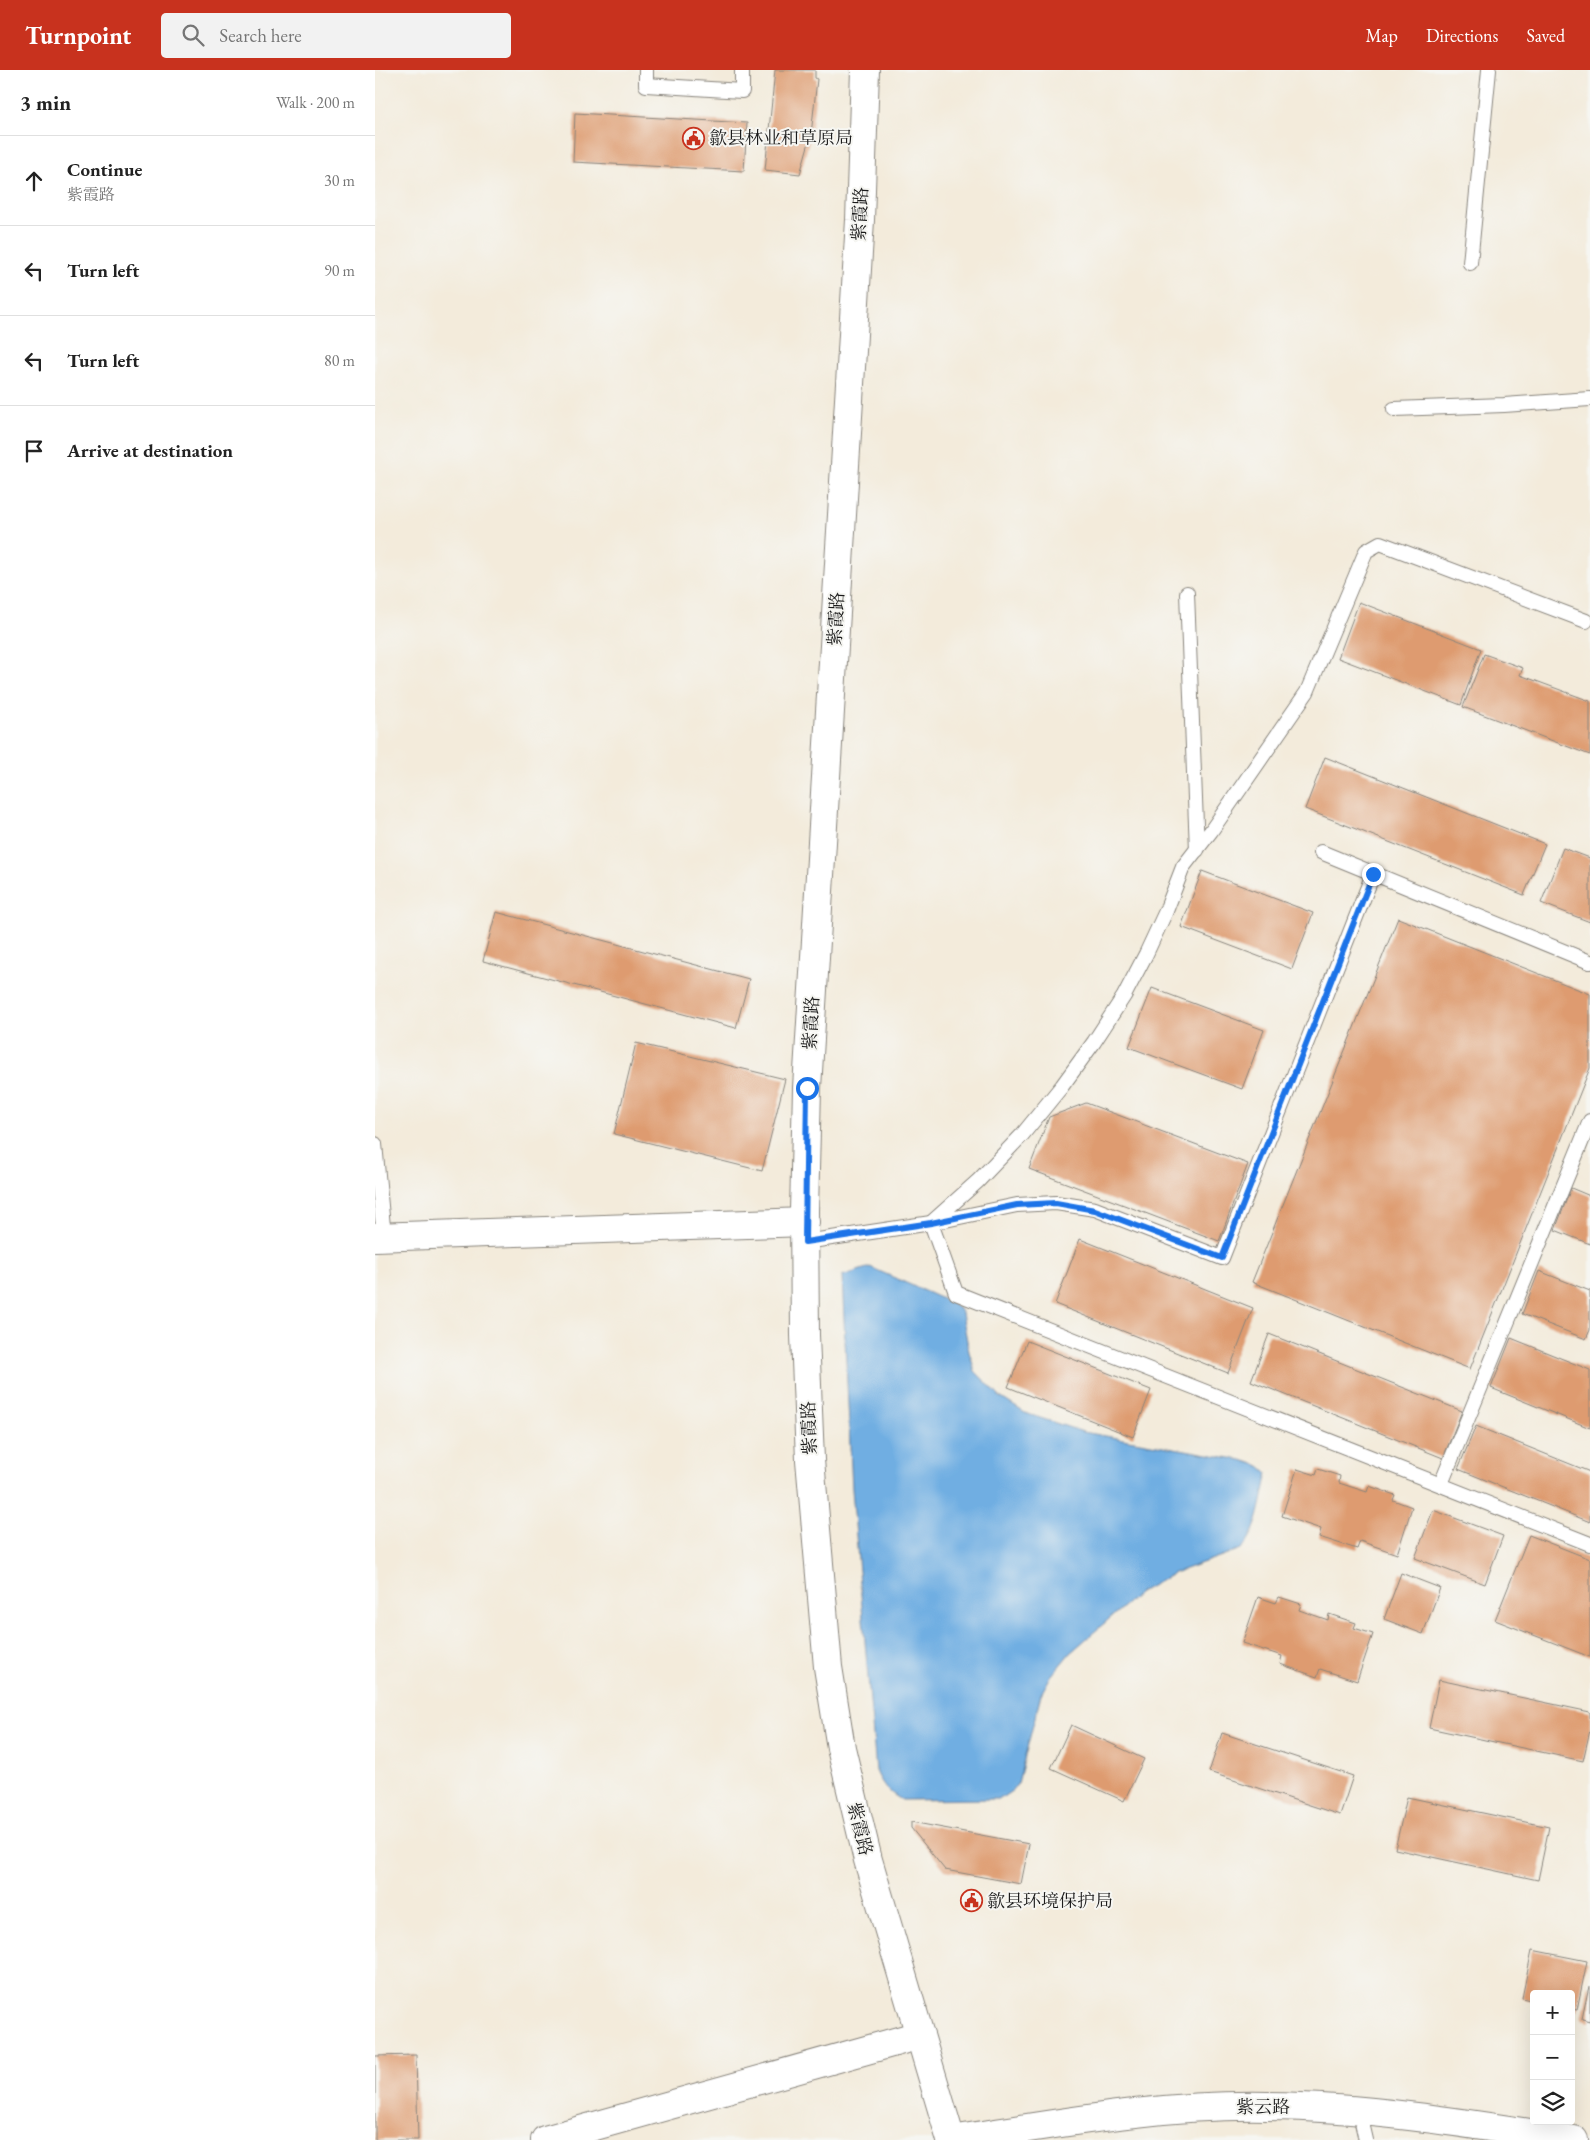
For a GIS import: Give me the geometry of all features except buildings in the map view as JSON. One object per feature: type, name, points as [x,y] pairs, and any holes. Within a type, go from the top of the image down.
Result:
[{"type":"street","name":"紫霞路","points":[[865,70],[860,220],[808,1078],[805,1335],[810,1460],[828,1667],[841,1748],[868,1860],[951,2140]]},
{"type":"street","points":[[379,1237],[805,1232]]},
{"type":"street","points":[[545,2140],[596,2133],[920,2035]]},
{"type":"street","name":"紫云路","points":[[951,2140],[1123,2114],[1198,2108],[1265,2106],[1359,2110],[1400,2114],[1575,2140]]},
{"type":"lane","points":[[646,70],[646,85],[742,91],[742,70]]},
{"type":"lane","points":[[1470,263],[1489,70]]},
{"type":"lane","points":[[1394,410],[1503,406],[1590,399]]},
{"type":"lane","points":[[931,1223],[978,1181],[1022,1135],[1089,1050],[1124,996],[1166,911],[1183,867],[1197,850],[1307,692],[1366,551],[1380,543],[1586,620]]},
{"type":"lane","points":[[1187,593],[1197,850]]},
{"type":"lane","points":[[1321,852],[1590,962]]},
{"type":"lane","points":[[805,1232],[931,1223],[1017,1205],[1056,1203],[1076,1205],[1095,1210],[1222,1258],[1373,874]]},
{"type":"lane","points":[[1441,1484],[1590,1121]]},
{"type":"lane","points":[[375,1144],[379,1237]]},
{"type":"lane","points":[[931,1223],[956,1292],[1590,1544]]},
{"type":"lane","points":[[1359,2110],[1366,2140]]},
{"type":"water","points":[[870,1267],[956,1305],[962,1313],[969,1352],[975,1371],[1000,1397],[1025,1413],[1083,1432],[1242,1460],[1260,1466],[1268,1473],[1256,1524],[1247,1542],[1241,1549],[1174,1573],[1139,1593],[1070,1653],[1051,1676],[1041,1694],[1018,1783],[1013,1790],[1000,1799],[902,1800],[886,1788],[876,1771],[852,1489],[842,1276]]},
{"type":"place","name":"歙县林业和草原局","points":[[693,138]]},
{"type":"place","name":"歙县环境保护局","points":[[971,1901]]},
{"type":"route","points":[[807,1088],[805,1242],[931,1223],[1017,1205],[1056,1203],[1076,1205],[1095,1210],[1222,1258],[1373,874]]}]
